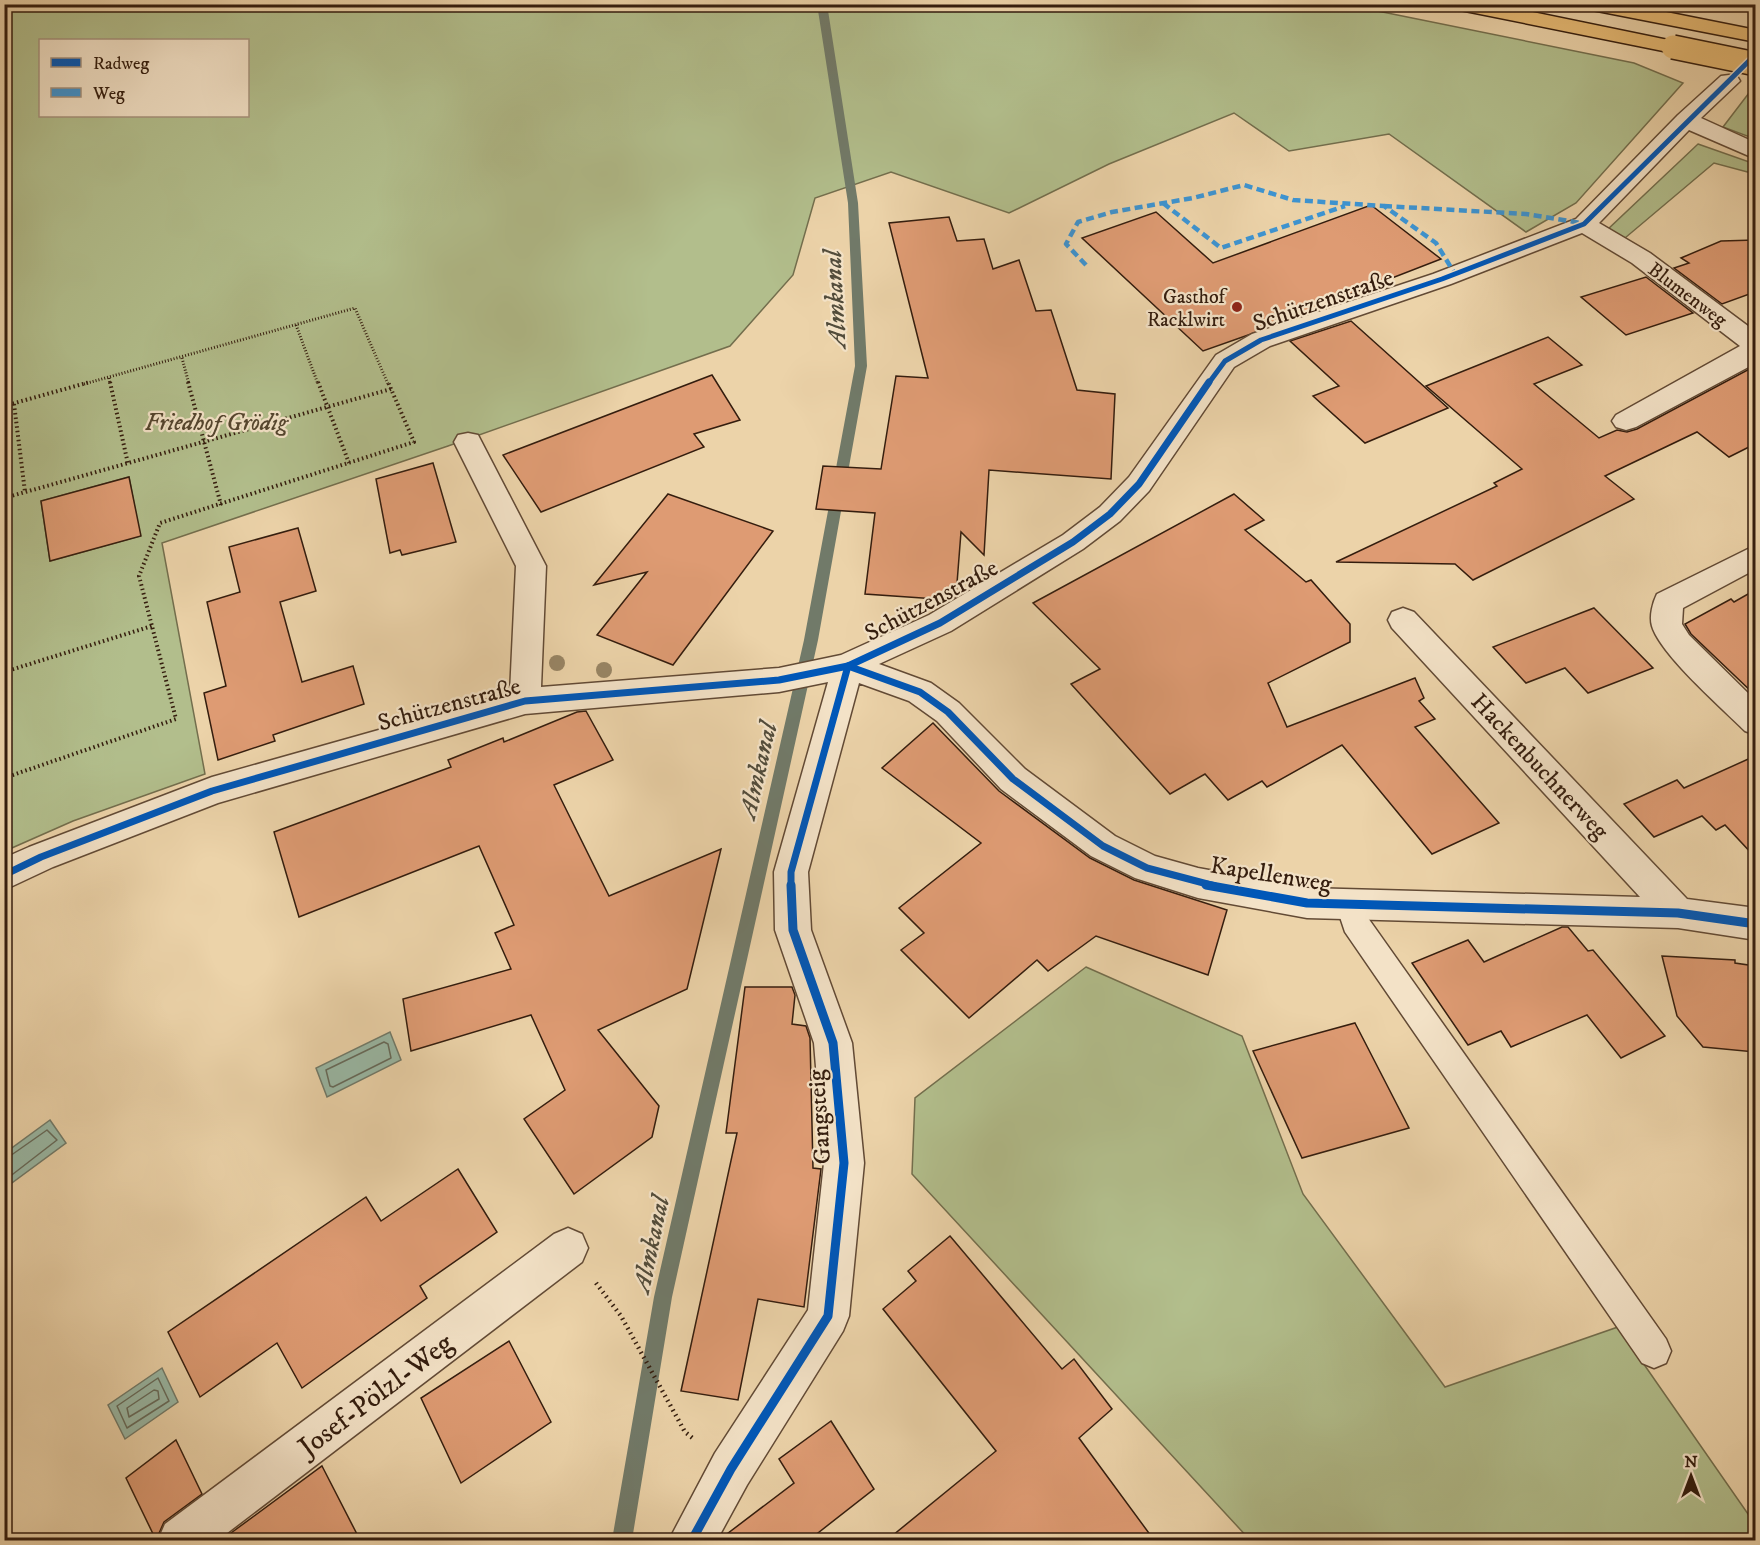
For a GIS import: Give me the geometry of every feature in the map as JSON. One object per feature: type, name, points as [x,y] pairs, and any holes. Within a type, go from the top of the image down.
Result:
[{"type":"highway","points":[[1460,4],[1755,64]]},
{"type":"highway","points":[[1592,4],[1755,36]]},
{"type":"street","name":"Schützenstraße","points":[[4,875],[40,857],[212,791],[525,701],[779,680],[837,668],[940,623],[1073,542],[1110,514],[1139,484],[1202,391],[1225,362],[1261,339],[1442,279],[1584,224],[1686,120],[1729,81]]},
{"type":"street","points":[[1686,120],[1755,152]]},
{"type":"street","name":"Blumenweg","points":[[1584,224],[1641,258],[1754,344],[1751,354],[1626,421]]},
{"type":"street","name":"Schützenstraße","points":[[468,442],[531,566],[525,701]]},
{"type":"street","points":[[1755,556],[1668,602],[1667,625],[1678,644],[1755,722]]},
{"type":"street","name":"Hackenbuchnerweg","points":[[1403,620],[1678,913]]},
{"type":"street","name":"Kapellenweg","points":[[837,668],[920,692],[948,712],[1013,779],[1102,846],[1147,867],[1198,883],[1307,903],[1678,913],[1755,924]]},
{"type":"street","name":"Gangsteig","points":[[692,1540],[731,1468],[828,1316],[843,1152],[833,1043],[793,930],[791,872],[837,668]]},
{"type":"street","name":"Josef-Pölzl-Weg","points":[[181,1540],[568,1248]]},
{"type":"lane","points":[[1350,905],[1355,924],[1654,1352]]},
{"type":"path","points":[[4,406],[355,308],[414,442],[160,523],[139,576],[176,719],[4,778]]},
{"type":"path","points":[[296,325],[349,463]]},
{"type":"path","points":[[182,358],[222,505]]},
{"type":"path","points":[[109,378],[128,464]]},
{"type":"path","points":[[4,498],[391,389]]},
{"type":"path","points":[[14,403],[25,492]]},
{"type":"path","points":[[4,672],[152,626]]},
{"type":"path","points":[[621,1316],[676,1416]]},
{"type":"green space","name":"Friedhof Grödig","points":[[1343,4],[1634,63],[1683,83],[1576,203],[1526,232],[1389,134],[1289,151],[1234,113],[1109,164],[1009,213],[891,172],[815,198],[793,275],[730,346],[448,446],[162,543],[205,774],[73,821],[5,851],[4,5]],"holes":[[[129,477],[140,536],[50,561],[41,501]]]},
{"type":"green space","points":[[1752,89],[1755,89],[1755,139],[1723,127]]},
{"type":"green space","points":[[1698,144],[1755,164],[1755,174],[1714,163],[1625,238],[1606,231]]},
{"type":"green space","points":[[1086,967],[1242,1036],[1303,1194],[1445,1387],[1618,1327],[1755,1524],[1755,1540],[1250,1540],[912,1174],[915,1098]]},
{"type":"water","points":[[390,1032],[401,1060],[327,1097],[316,1068]]},
{"type":"water","points":[[50,1120],[66,1143],[5,1188],[5,1153]]},
{"type":"water","points":[[162,1368],[178,1402],[125,1439],[108,1405]]},
{"type":"building","name":"Gasthof Racklwirt","points":[[1371,205],[1441,259],[1330,302],[1333,305],[1203,351],[1082,238],[1156,212],[1213,263]]},
{"type":"building","points":[[949,217],[957,241],[984,239],[993,269],[1019,260],[1036,311],[1051,310],[1077,390],[1115,394],[1111,479],[989,470],[984,555],[961,532],[956,596],[951,600],[865,594],[875,513],[816,509],[823,466],[881,469],[896,376],[928,378],[889,223]]},
{"type":"building","points":[[1755,240],[1755,292],[1722,304],[1674,268],[1689,263],[1681,258],[1721,241]]},
{"type":"building","points":[[1646,277],[1693,313],[1626,335],[1581,297]]},
{"type":"building","points":[[1351,321],[1448,408],[1365,443],[1313,396],[1339,386],[1290,341]]},
{"type":"building","points":[[1548,337],[1582,365],[1534,384],[1599,438],[1617,430],[1627,432],[1637,429],[1755,366],[1755,444],[1729,457],[1697,432],[1605,476],[1634,499],[1473,580],[1455,564],[1336,562],[1497,486],[1494,483],[1522,469],[1426,386]]},
{"type":"building","points":[[712,375],[740,420],[694,434],[704,447],[541,512],[503,455]]},
{"type":"building","points":[[433,463],[456,542],[402,555],[400,550],[390,553],[376,479]]},
{"type":"building","points":[[129,477],[141,536],[50,561],[41,501]]},
{"type":"building","points":[[668,494],[773,531],[673,665],[597,635],[647,572],[594,585]]},
{"type":"building","points":[[1234,494],[1264,520],[1245,530],[1306,582],[1311,580],[1350,624],[1350,642],[1268,683],[1287,727],[1415,678],[1424,698],[1419,701],[1435,719],[1415,727],[1499,823],[1432,854],[1342,745],[1267,787],[1262,781],[1228,800],[1205,774],[1170,794],[1071,684],[1100,669],[1033,603]]},
{"type":"building","points":[[298,528],[316,591],[280,602],[302,682],[353,666],[364,704],[273,735],[275,741],[218,760],[204,693],[226,686],[207,602],[240,592],[229,547]]},
{"type":"building","points":[[1755,590],[1755,695],[1691,634],[1685,624],[1731,599],[1734,602]]},
{"type":"building","points":[[1594,608],[1653,668],[1588,693],[1565,668],[1526,683],[1493,647]]},
{"type":"building","points":[[586,711],[613,760],[554,785],[609,896],[721,849],[687,989],[598,1030],[659,1106],[652,1137],[574,1194],[524,1119],[565,1090],[531,1015],[411,1051],[403,999],[511,969],[495,933],[514,925],[479,846],[299,917],[274,832],[451,767],[448,760],[503,738],[504,742],[577,712]]},
{"type":"building","points":[[933,723],[999,791],[1090,858],[1134,880],[1227,910],[1208,975],[1096,936],[1048,971],[1037,960],[969,1018],[901,950],[924,933],[899,908],[981,843],[882,768]]},
{"type":"building","points":[[1755,756],[1755,857],[1725,825],[1716,830],[1702,816],[1654,837],[1624,804],[1677,780],[1684,788]]},
{"type":"building","points":[[1562,927],[1568,927],[1588,951],[1593,950],[1665,1036],[1621,1058],[1587,1015],[1511,1047],[1501,1031],[1468,1045],[1412,963],[1468,940],[1484,962]]},
{"type":"building","points":[[1662,956],[1735,960],[1735,963],[1755,966],[1755,1052],[1703,1047],[1677,1016]]},
{"type":"building","points":[[745,987],[792,987],[795,995],[792,1024],[806,1026],[810,1038],[813,1168],[821,1169],[804,1307],[758,1299],[738,1400],[681,1391],[737,1133],[726,1133]]},
{"type":"building","points":[[1355,1023],[1409,1128],[1302,1158],[1253,1051]]},
{"type":"building","points":[[458,1169],[497,1232],[420,1286],[427,1298],[302,1388],[277,1343],[200,1397],[168,1332],[366,1197],[381,1221]]},
{"type":"building","points":[[950,1236],[1062,1369],[1074,1359],[1112,1409],[1079,1438],[1154,1540],[887,1540],[996,1451],[883,1309],[916,1281],[908,1271]]},
{"type":"building","points":[[509,1341],[551,1422],[461,1483],[421,1398]]},
{"type":"building","points":[[831,1421],[874,1489],[809,1540],[719,1540],[794,1483],[779,1459]]},
{"type":"building","points":[[176,1440],[202,1494],[164,1522],[156,1540],[126,1478]]},
{"type":"building","points":[[322,1466],[360,1540],[221,1540],[231,1533]]},
{"type":"waterway","name":"Almkanal","points":[[622,1540],[663,1297],[811,640],[861,366],[853,203],[822,4]]},
{"type":"marked path","points":[[1086,265],[1066,244],[1078,222],[1112,212],[1193,198],[1244,185],[1293,200],[1384,206],[1436,243],[1455,274]]},
{"type":"marked path","points":[[1163,203],[1221,248],[1345,206]]},
{"type":"marked path","points":[[1384,206],[1526,214],[1581,223]]},
{"type":"cycle path","points":[[4,875],[41,857],[212,791],[525,701],[779,680],[848,666],[940,623],[1073,542],[1110,514],[1139,484],[1225,361],[1261,340],[1442,279],[1584,224],[1756,54]]},
{"type":"cycle path","points":[[848,666],[920,692],[948,712],[1013,779],[1103,846],[1147,868],[1198,883],[1307,903],[1678,913],[1756,924]]},
{"type":"cycle path","points":[[692,1540],[731,1469],[828,1316],[844,1163],[833,1043],[793,930],[791,872],[848,666]]},
{"type":"place","name":"Gasthof Racklwirt","points":[[1237,307]]}]
